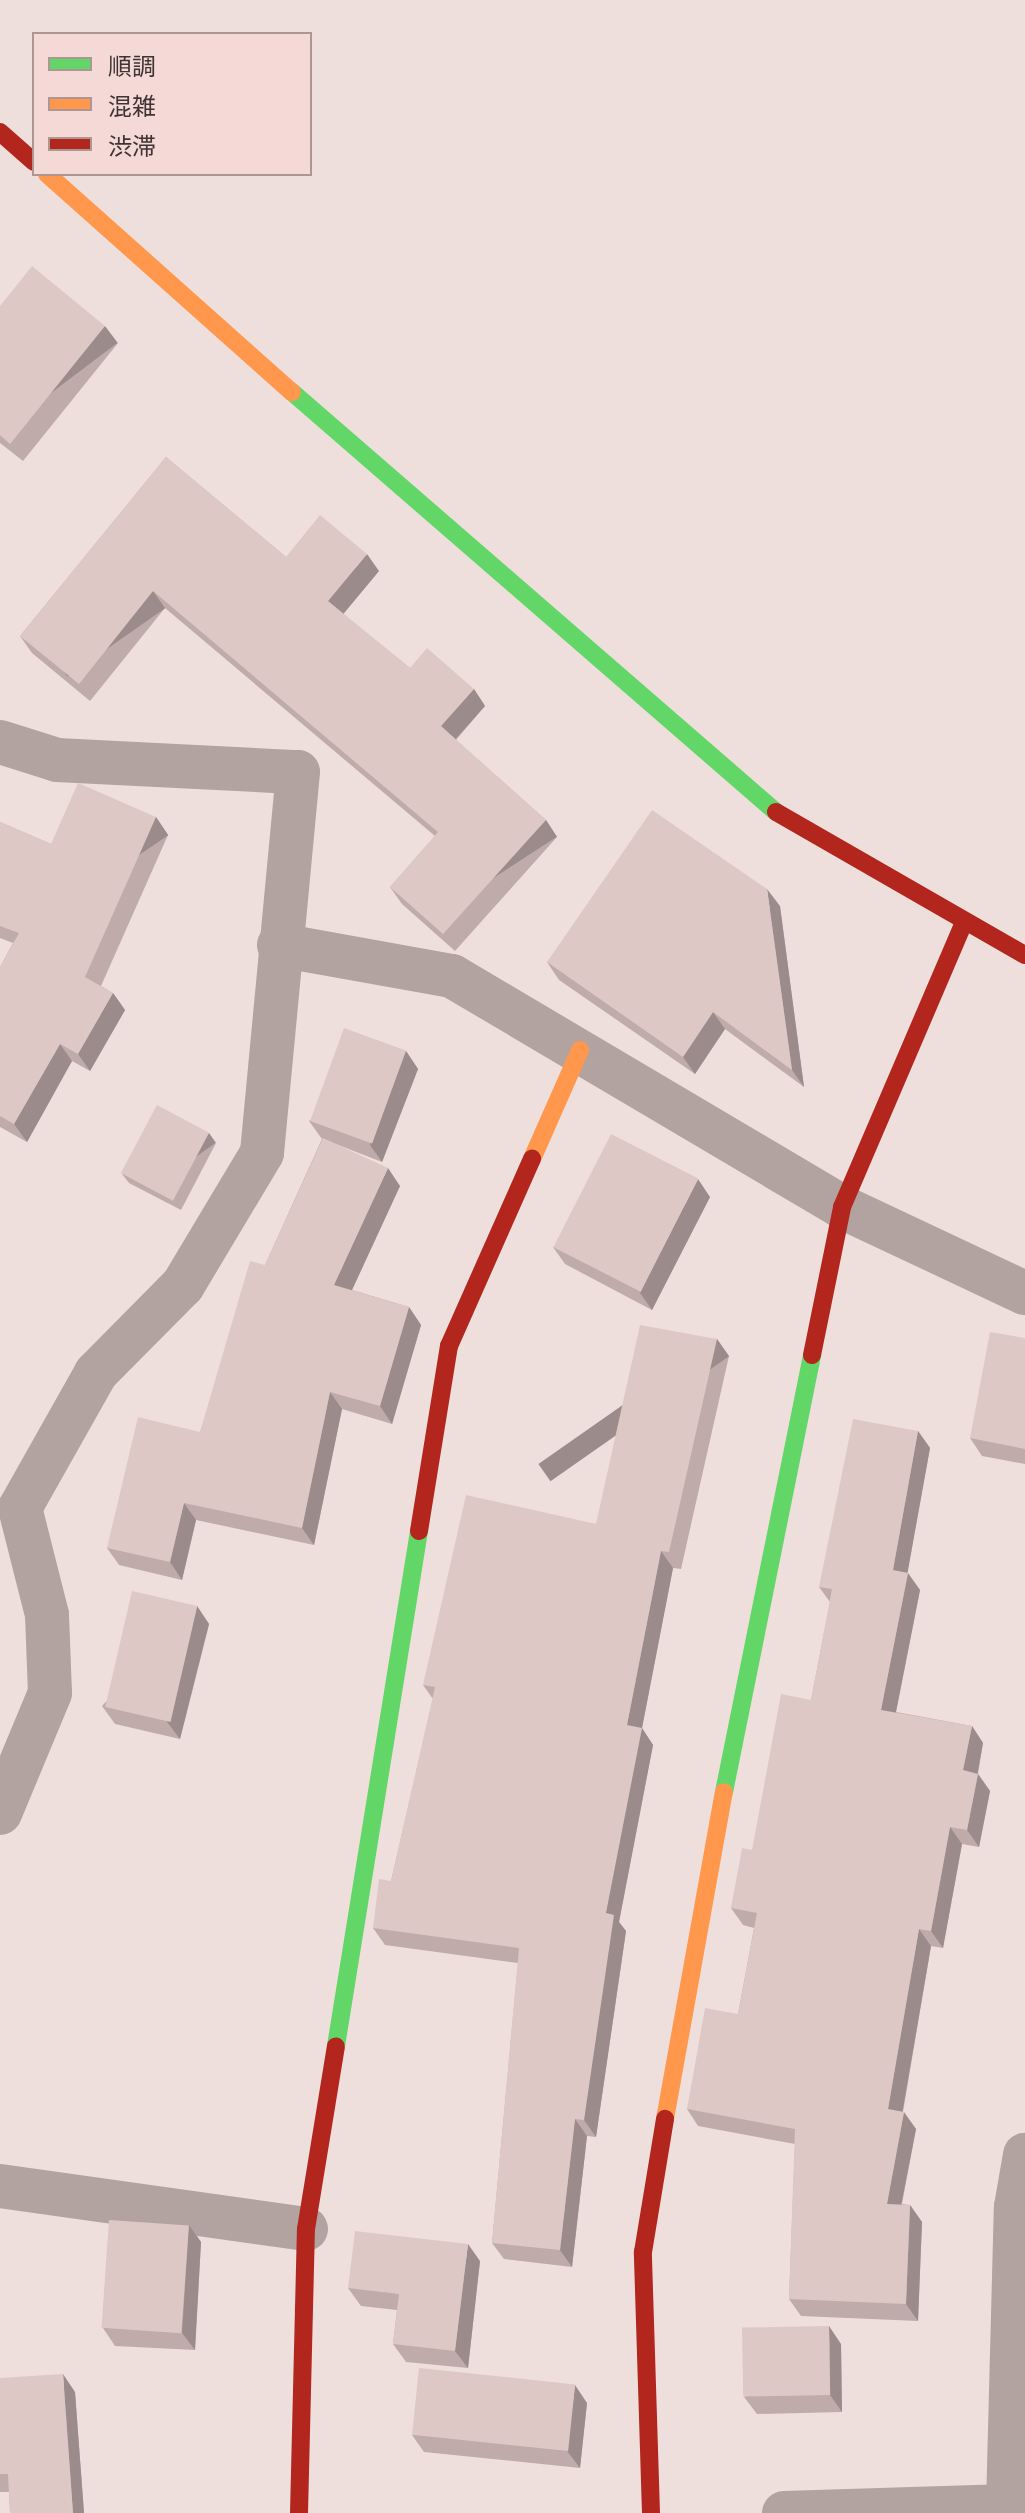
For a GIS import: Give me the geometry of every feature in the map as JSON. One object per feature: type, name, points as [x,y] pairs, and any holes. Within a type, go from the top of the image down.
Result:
[{"type":"street","points":[[0,132],[32,160]]},
{"type":"street","points":[[49,176],[588,655],[772,808],[963,925],[1025,955]]},
{"type":"street","points":[[0,742],[57,760],[298,772],[279,945],[262,1153],[183,1285],[96,1373],[20,1508],[47,1615],[50,1693],[0,1813]]},
{"type":"street","points":[[651,2513],[643,2252],[706,1879],[842,1207],[963,925]]},
{"type":"street","points":[[279,945],[452,976],[842,1207],[1025,1293]]},
{"type":"street","points":[[299,2513],[306,2229],[449,1346],[580,1050]]},
{"type":"street","points":[[784,2513],[1008,2506],[1016,2207],[1025,2155]]},
{"type":"street","points":[[0,2186],[306,2229]]},
{"type":"building","points":[[32,266],[105,326],[10,444],[0,435],[0,306]]},
{"type":"building","points":[[166,457],[286,557],[320,515],[367,554],[328,601],[410,668],[427,648],[474,689],[441,726],[546,820],[443,934],[390,887],[438,832],[153,591],[79,684],[20,636]]},
{"type":"building","points":[[78,783],[156,817],[85,977],[113,993],[78,1054],[60,1044],[14,1124],[0,1116],[0,967],[19,933],[0,926],[0,822],[51,844]]},
{"type":"building","points":[[652,810],[767,889],[792,1070],[713,1012],[683,1057],[547,962]]},
{"type":"building","points":[[344,1028],[406,1051],[372,1144],[310,1121]]},
{"type":"building","points":[[157,1105],[209,1133],[173,1201],[121,1173]]},
{"type":"building","points":[[611,1134],[698,1178],[641,1292],[553,1247]]},
{"type":"building","points":[[323,1138],[388,1168],[334,1285],[409,1307],[380,1406],[330,1392],[302,1528],[184,1503],[170,1562],[107,1548],[138,1417],[200,1432],[250,1261],[265,1265]]},
{"type":"building","points":[[640,1325],[717,1339],[669,1552],[661,1551],[627,1725],[642,1728],[606,1913],[614,1915],[584,2120],[575,2119],[560,2250],[492,2243],[519,1948],[373,1928],[379,1879],[391,1881],[435,1687],[423,1685],[466,1495],[596,1524]]},
{"type":"building","points":[[990,1332],[1025,1338],[1025,1449],[970,1438]]},
{"type":"building","points":[[853,1419],[918,1431],[893,1570],[908,1573],[881,1710],[972,1726],[963,1770],[978,1774],[967,1830],[950,1827],[931,1931],[919,1929],[888,2109],[904,2112],[887,2204],[910,2205],[906,2304],[789,2299],[795,2129],[687,2109],[705,2008],[738,2014],[757,1913],[731,1908],[742,1848],[752,1850],[781,1694],[811,1700],[832,1589],[819,1587]]},
{"type":"building","points":[[132,1591],[197,1606],[171,1722],[105,1707]]},
{"type":"building","points":[[109,2220],[189,2226],[181,2333],[101,2328]]},
{"type":"building","points":[[355,2231],[468,2244],[455,2351],[393,2344],[399,2294],[348,2288]]},
{"type":"building","points":[[829,2326],[830,2395],[743,2397],[742,2328]]},
{"type":"building","points":[[419,2368],[575,2384],[568,2451],[412,2435]]},
{"type":"building","points":[[63,2374],[73,2513],[10,2513],[8,2474],[0,2474],[0,2378]]},
{"type":"traffic: fast","points":[[292,392],[776,812]]},
{"type":"traffic: fast","points":[[724,1792],[812,1355]]},
{"type":"traffic: fast","points":[[336,2046],[419,1531]]},
{"type":"traffic: slow","points":[[49,176],[292,392]]},
{"type":"traffic: slow","points":[[532,1159],[580,1050]]},
{"type":"traffic: slow","points":[[665,2119],[724,1792]]},
{"type":"traffic: jam","points":[[0,132],[32,160]]},
{"type":"traffic: jam","points":[[776,812],[1025,955]]},
{"type":"traffic: jam","points":[[812,1355],[842,1207],[963,925]]},
{"type":"traffic: jam","points":[[419,1531],[449,1346],[532,1159]]},
{"type":"traffic: jam","points":[[299,2513],[306,2229],[336,2046]]},
{"type":"traffic: jam","points":[[651,2513],[643,2252],[665,2119]]}]
